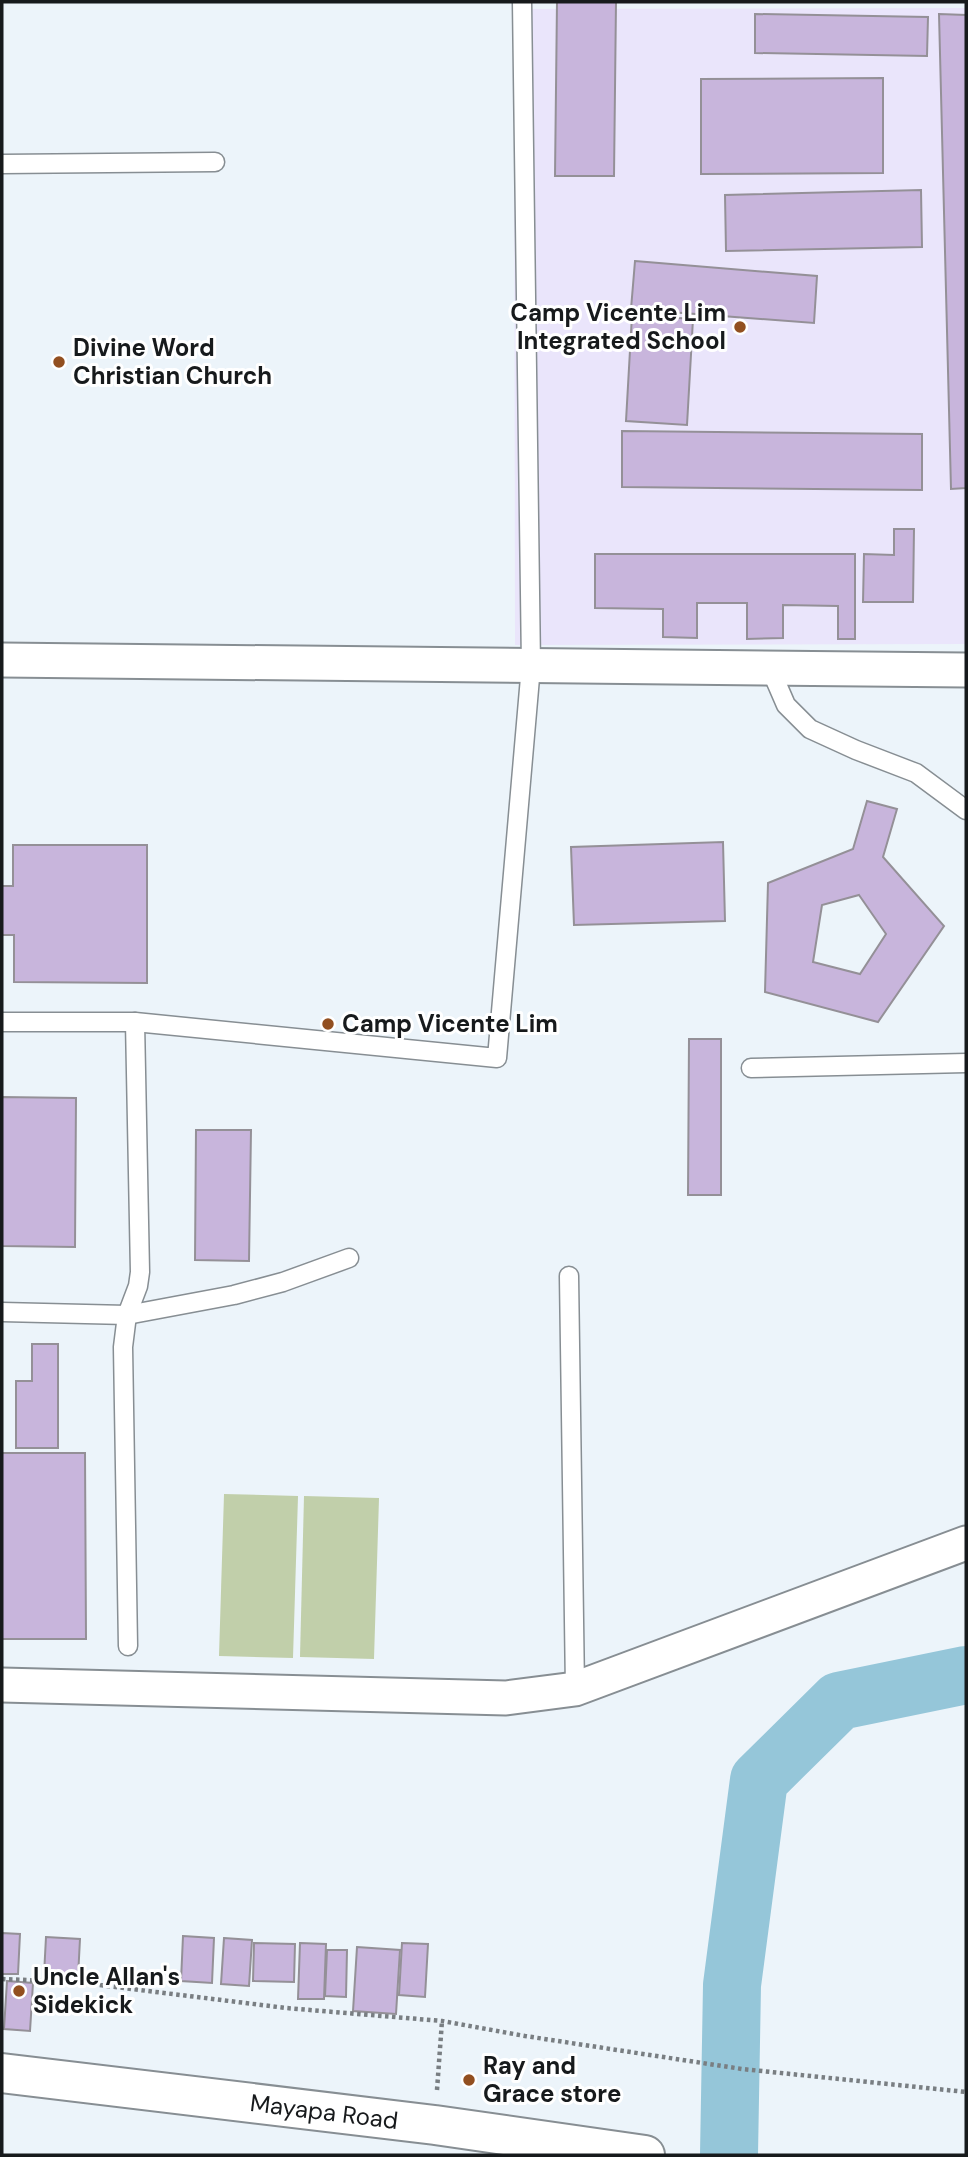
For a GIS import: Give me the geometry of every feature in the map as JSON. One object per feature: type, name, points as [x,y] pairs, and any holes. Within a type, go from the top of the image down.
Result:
[{"type":"main road","name":"Mayapa Road","points":[[2,2073],[435,2125],[645,2155]]},
{"type":"street","points":[[2,660],[966,670]]},
{"type":"street","points":[[2,1685],[506,1698],[575,1689],[966,1544]]},
{"type":"lane","points":[[2,1021],[135,1022],[497,1058],[531,666],[522,2]]},
{"type":"lane","points":[[2,164],[215,162]]},
{"type":"lane","points":[[770,668],[786,705],[810,729],[916,773],[966,810]]},
{"type":"lane","points":[[128,1646],[123,1347],[127,1315],[138,1286],[140,1272],[135,1022]]},
{"type":"lane","points":[[751,1068],[966,1063]]},
{"type":"lane","points":[[2,1312],[127,1315],[234,1295],[283,1282],[349,1258]]},
{"type":"lane","points":[[569,1276],[575,1689]]},
{"type":"path","points":[[2,1979],[75,1982],[286,2008],[442,2021],[742,2068],[966,2092]]},
{"type":"path","points":[[435,2125],[442,2021]]},
{"type":"shaded area","name":"Camp Vicente Lim Integrated School","points":[[966,8],[966,644],[515,645],[514,9]]},
{"type":"green space","points":[[224,1494],[298,1496],[293,1658],[219,1656]]},
{"type":"green space","points":[[304,1496],[379,1498],[374,1659],[300,1657]]},
{"type":"building","points":[[557,2],[616,2],[614,176],[555,176]]},
{"type":"building","points":[[755,14],[928,17],[927,56],[755,53]]},
{"type":"building","points":[[939,14],[966,15],[966,488],[951,489]]},
{"type":"building","points":[[883,78],[883,173],[701,174],[701,79]]},
{"type":"building","points":[[921,190],[922,247],[726,251],[725,195]]},
{"type":"building","points":[[635,261],[817,276],[814,323],[631,309]]},
{"type":"building","points":[[632,315],[693,319],[687,425],[626,421]]},
{"type":"building","points":[[622,431],[922,434],[922,490],[622,487]]},
{"type":"building","points":[[894,529],[914,529],[913,602],[863,602],[864,554],[894,555]]},
{"type":"building","points":[[595,554],[855,554],[855,639],[838,639],[838,606],[783,605],[783,638],[747,639],[747,603],[697,603],[697,638],[663,637],[663,609],[595,608]]},
{"type":"building","points":[[867,801],[897,809],[883,857],[944,926],[878,1022],[765,992],[768,883],[853,849]],"holes":[[[859,895],[886,934],[860,974],[813,962],[822,905]]]},
{"type":"building","points":[[723,842],[725,921],[574,925],[571,847]]},
{"type":"building","points":[[13,845],[147,845],[147,983],[14,982],[14,935],[2,935],[2,886],[13,886]]},
{"type":"building","points":[[689,1039],[721,1039],[721,1195],[688,1195]]},
{"type":"building","points":[[2,1097],[76,1098],[75,1247],[2,1246]]},
{"type":"building","points":[[196,1130],[251,1130],[249,1261],[195,1260]]},
{"type":"building","points":[[32,1344],[58,1344],[58,1448],[16,1448],[16,1381],[32,1381]]},
{"type":"building","points":[[2,1453],[85,1453],[86,1639],[2,1639]]},
{"type":"building","points":[[2,1933],[20,1934],[18,1974],[2,1974]]},
{"type":"building","points":[[183,1936],[214,1938],[212,1983],[181,1981]]},
{"type":"building","points":[[46,1937],[80,1939],[78,1977],[44,1975]]},
{"type":"building","points":[[224,1938],[252,1940],[249,1986],[221,1984]]},
{"type":"building","points":[[254,1943],[295,1944],[294,1982],[253,1981]]},
{"type":"building","points":[[300,1943],[326,1944],[324,1999],[298,1999]]},
{"type":"building","points":[[402,1943],[428,1944],[425,1997],[399,1995]]},
{"type":"building","points":[[357,1947],[400,1950],[396,2014],[353,2011]]},
{"type":"building","points":[[327,1950],[347,1950],[346,1997],[325,1996]]},
{"type":"building","points":[[7,1981],[33,1983],[30,2031],[4,2029]]},
{"type":"waterway","points":[[729,2155],[732,1985],[759,1780],[839,1701],[966,1675]]},
{"type":"place","name":"Camp Vicente Lim Integrated School","points":[[740,327]]},
{"type":"place","name":"Divine Word Christian Church","points":[[59,362]]},
{"type":"place","name":"Camp Vicente Lim","points":[[328,1024]]},
{"type":"place","name":"Uncle Allan's Sidekick","points":[[19,1991]]},
{"type":"place","name":"Ray and Grace store","points":[[469,2080]]}]
